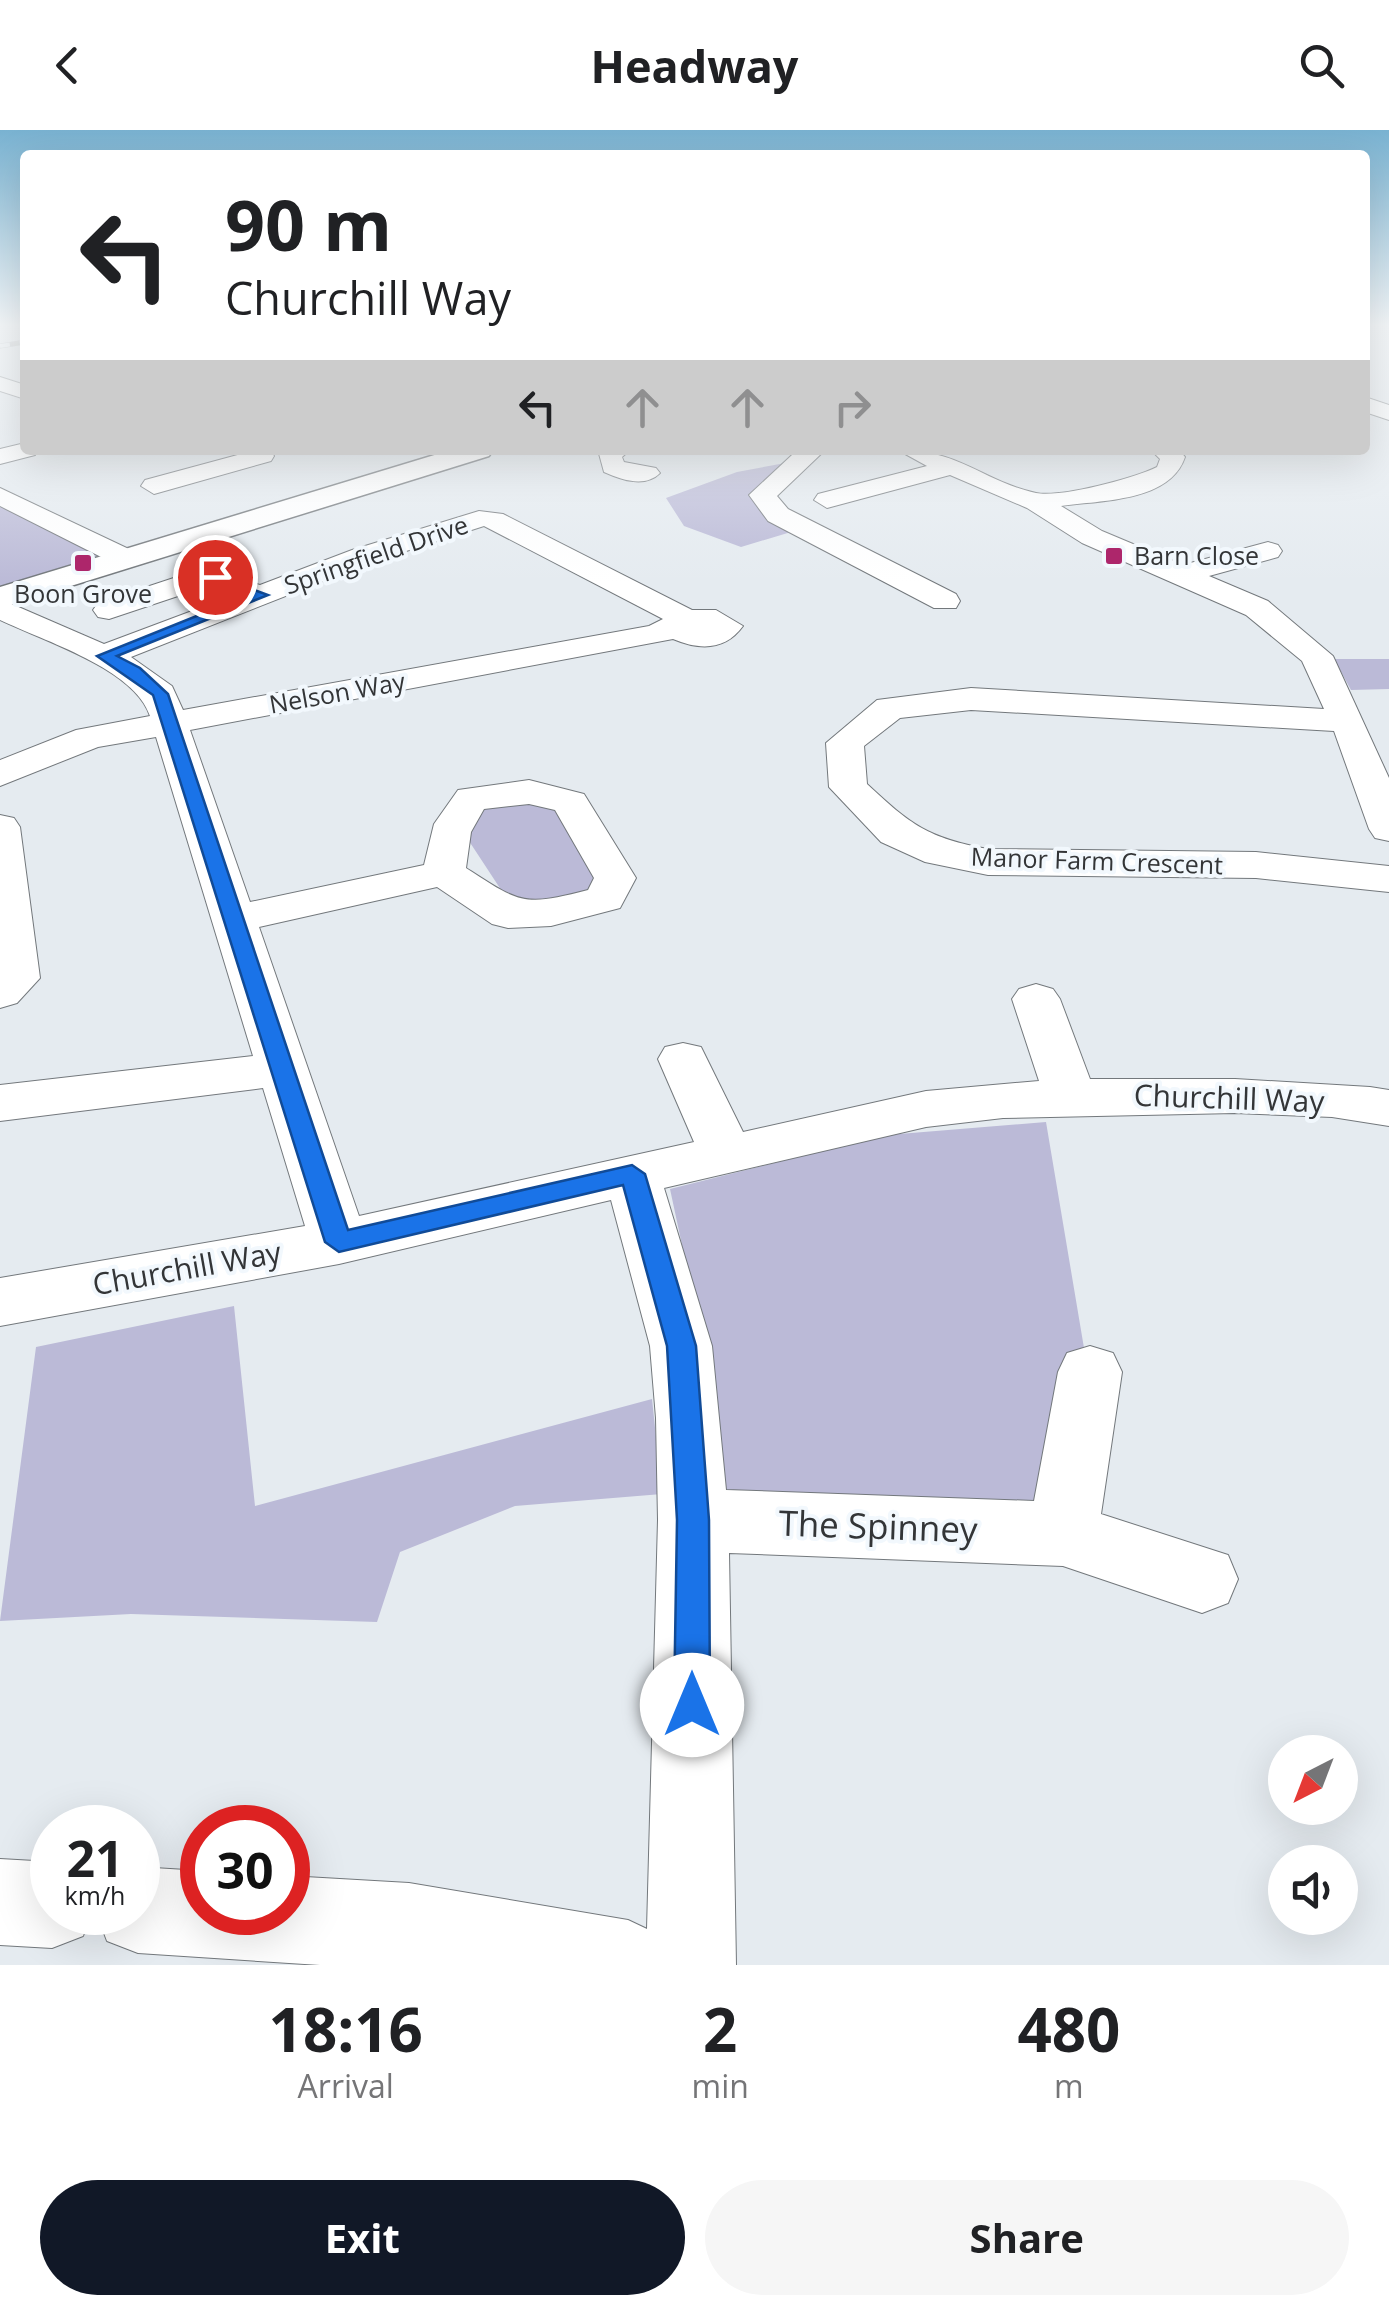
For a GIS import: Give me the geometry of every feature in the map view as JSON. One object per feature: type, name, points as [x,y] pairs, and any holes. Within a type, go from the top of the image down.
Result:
[{"type":"highway","points":[[0,598],[463,455]]},
{"type":"street","points":[[154,486],[249,455]]},
{"type":"street","points":[[609,455],[613,467],[629,474],[647,473]]},
{"type":"street","points":[[808,455],[762,495],[778,515],[945,601]]},
{"type":"street","points":[[924,455],[1036,502],[1092,537],[1257,608],[1316,656],[1348,721],[1389,829]]},
{"type":"street","points":[[1036,502],[1140,486],[1168,471],[1170,455]]},
{"type":"street","points":[[827,500],[956,466]]},
{"type":"street","points":[[0,480],[0,488]]},
{"type":"street","points":[[0,496],[123,557]]},
{"type":"street","name":"Springfield Drive","points":[[104,656],[262,595],[356,553],[486,519],[675,611],[679,623]]},
{"type":"street","points":[[1185,574],[1268,551]]},
{"type":"street","points":[[108,610],[204,578],[262,595]]},
{"type":"street","points":[[0,608],[20,633],[104,656],[148,681],[160,694],[237,918],[339,1242]]},
{"type":"street","name":"Nelson Way","points":[[0,774],[74,742],[657,634],[679,623]]},
{"type":"street","name":"Manor Farm Crescent","points":[[1348,721],[971,700],[890,708],[845,743],[848,787],[895,833],[940,853],[988,862],[1256,864],[1389,879]]},
{"type":"street","points":[[0,827],[16,978],[0,993]]},
{"type":"street","points":[[237,918],[444,873]]},
{"type":"street","points":[[1036,999],[1070,1096]]},
{"type":"street","points":[[683,1059],[725,1152]]},
{"type":"street","points":[[0,1102],[286,1069]]},
{"type":"street","name":"Churchill Way","points":[[0,1302],[339,1242],[926,1108],[1070,1096],[1284,1098],[1389,1108]]},
{"type":"street","points":[[632,1174],[682,1346],[693,1520],[691,1965]]},
{"type":"street","points":[[1063,1534],[1090,1372]]},
{"type":"street","name":"The Spinney","points":[[693,1520],[1063,1534],[1202,1579]]},
{"type":"street","points":[[0,1902],[30,1904]]},
{"type":"street","points":[[160,1911],[409,1927],[628,1965]]},
{"type":"shaded area","points":[[796,461],[762,495],[791,532],[741,547],[684,526],[666,498],[737,472]]},
{"type":"shaded area","points":[[0,506],[109,557],[0,594]]},
{"type":"shaded area","points":[[1334,659],[1389,659],[1389,689],[1351,690]]},
{"type":"shaded area","points":[[477,802],[559,804],[615,878],[593,896],[513,908],[469,841],[465,815]]},
{"type":"shaded area","points":[[1046,1122],[1084,1348],[1046,1514],[726,1512],[709,1371],[670,1189],[887,1135]]},
{"type":"shaded area","points":[[234,1306],[255,1506],[652,1399],[662,1494],[515,1506],[400,1552],[377,1622],[131,1614],[0,1621],[36,1347]]},
{"type":"place","name":"Barn Close","points":[[1114,556]]},
{"type":"place","name":"Boon Grove","points":[[83,563]]},
{"type":"route","points":[[215,577],[262,595],[104,656],[148,681],[160,694],[172,723],[339,1242],[632,1174],[682,1346],[693,1520],[692,1705]]}]
